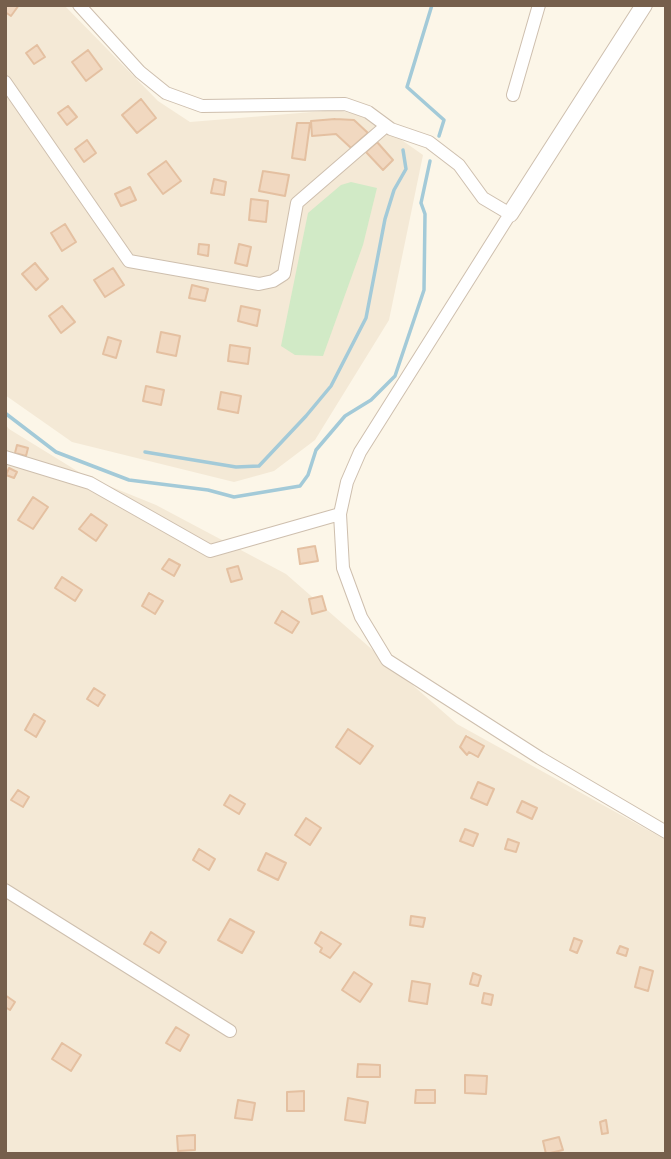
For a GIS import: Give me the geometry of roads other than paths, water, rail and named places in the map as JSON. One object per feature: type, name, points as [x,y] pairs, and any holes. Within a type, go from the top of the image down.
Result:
[{"type":"street","points":[[79,5],[140,72],[166,93],[202,106],[345,104],[368,112],[386,126],[429,142],[459,165],[483,198],[510,214]]},
{"type":"street","points":[[513,95],[538,5]]},
{"type":"street","points":[[644,5],[374,428],[347,482],[340,514],[343,568],[350,593],[387,660],[540,758],[666,832]]},
{"type":"street","points":[[5,82],[129,261],[259,284],[284,274],[297,203],[386,126]]},
{"type":"street","points":[[5,457],[90,483],[210,551],[340,514]]},
{"type":"street","points":[[5,890],[230,1031]]},
{"type":"waterway","points":[[432,5],[407,87],[444,120],[439,136]]},
{"type":"waterway","points":[[145,452],[236,467],[259,466],[306,416],[331,386],[366,318],[385,219],[394,190],[406,169],[403,150]]},
{"type":"waterway","points":[[5,413],[56,452],[129,480],[208,490],[234,497],[300,486],[308,475],[316,450],[345,416],[371,400],[395,376],[424,290],[425,214],[421,203],[430,161]]}]
